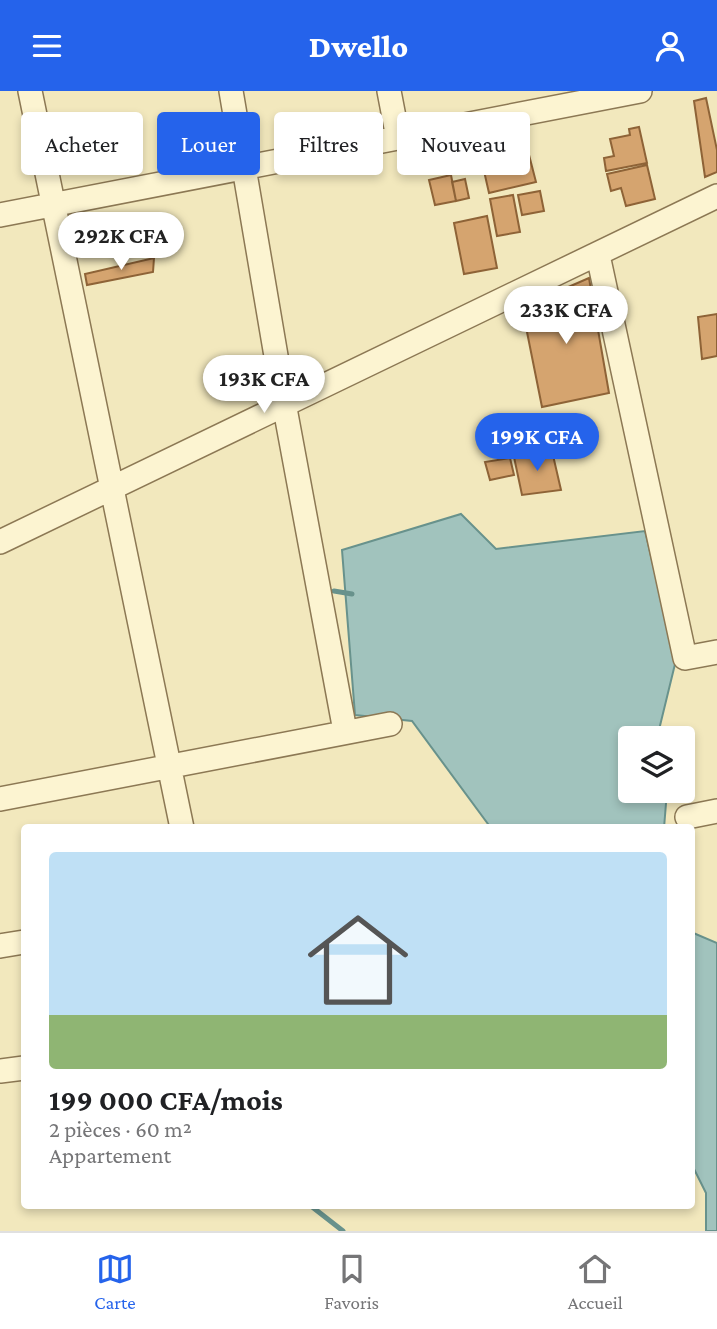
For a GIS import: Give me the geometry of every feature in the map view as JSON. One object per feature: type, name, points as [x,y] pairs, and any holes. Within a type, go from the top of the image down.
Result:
[{"type":"street","points":[[30,91],[181,824]]},
{"type":"street","points":[[231,91],[235,112]]},
{"type":"street","points":[[389,91],[397,133]]},
{"type":"street","points":[[530,112],[640,91]]},
{"type":"street","points":[[260,165],[397,138]]},
{"type":"street","points":[[0,215],[209,175]]},
{"type":"street","points":[[247,175],[284,403],[345,731]]},
{"type":"street","points":[[0,543],[284,403],[717,196]]},
{"type":"street","points":[[598,255],[685,658],[717,652]]},
{"type":"street","points":[[0,799],[390,724]]},
{"type":"street","points":[[687,817],[717,811]]},
{"type":"street","points":[[0,946],[21,942]]},
{"type":"street","points":[[0,1072],[21,1068]]},
{"type":"water","points":[[461,514],[496,549],[645,531],[676,660],[660,726],[618,726],[618,803],[666,803],[664,824],[488,824],[412,721],[355,715],[342,550]]},
{"type":"water","points":[[695,934],[717,943],[717,1231],[706,1231],[706,1193],[695,1171]]},
{"type":"building","points":[[706,98],[717,150],[717,172],[705,177],[694,101]]},
{"type":"building","points":[[639,127],[647,163],[606,171],[604,158],[614,156],[610,139],[630,135],[629,129]]},
{"type":"building","points":[[530,159],[536,182],[489,193],[485,175],[530,175]]},
{"type":"building","points":[[647,165],[655,199],[626,206],[621,188],[611,191],[607,174]]},
{"type":"building","points":[[451,175],[456,201],[435,205],[429,180]]},
{"type":"building","points":[[465,179],[469,198],[456,201],[452,182]]},
{"type":"building","points":[[540,191],[544,211],[522,215],[518,195]]},
{"type":"building","points":[[513,195],[520,232],[497,236],[490,199]]},
{"type":"building","points":[[487,216],[497,268],[464,274],[454,223]]},
{"type":"building","points":[[154,258],[153,272],[87,285],[85,274]]},
{"type":"building","points":[[589,278],[609,393],[542,407],[522,307]]},
{"type":"building","points":[[717,314],[717,356],[702,359],[698,317]]},
{"type":"building","points":[[552,451],[561,490],[522,495],[514,457]]},
{"type":"building","points":[[510,458],[514,475],[490,480],[485,462]]},
{"type":"waterway","points":[[334,591],[352,594]]},
{"type":"waterway","points":[[315,1209],[343,1231]]}]
